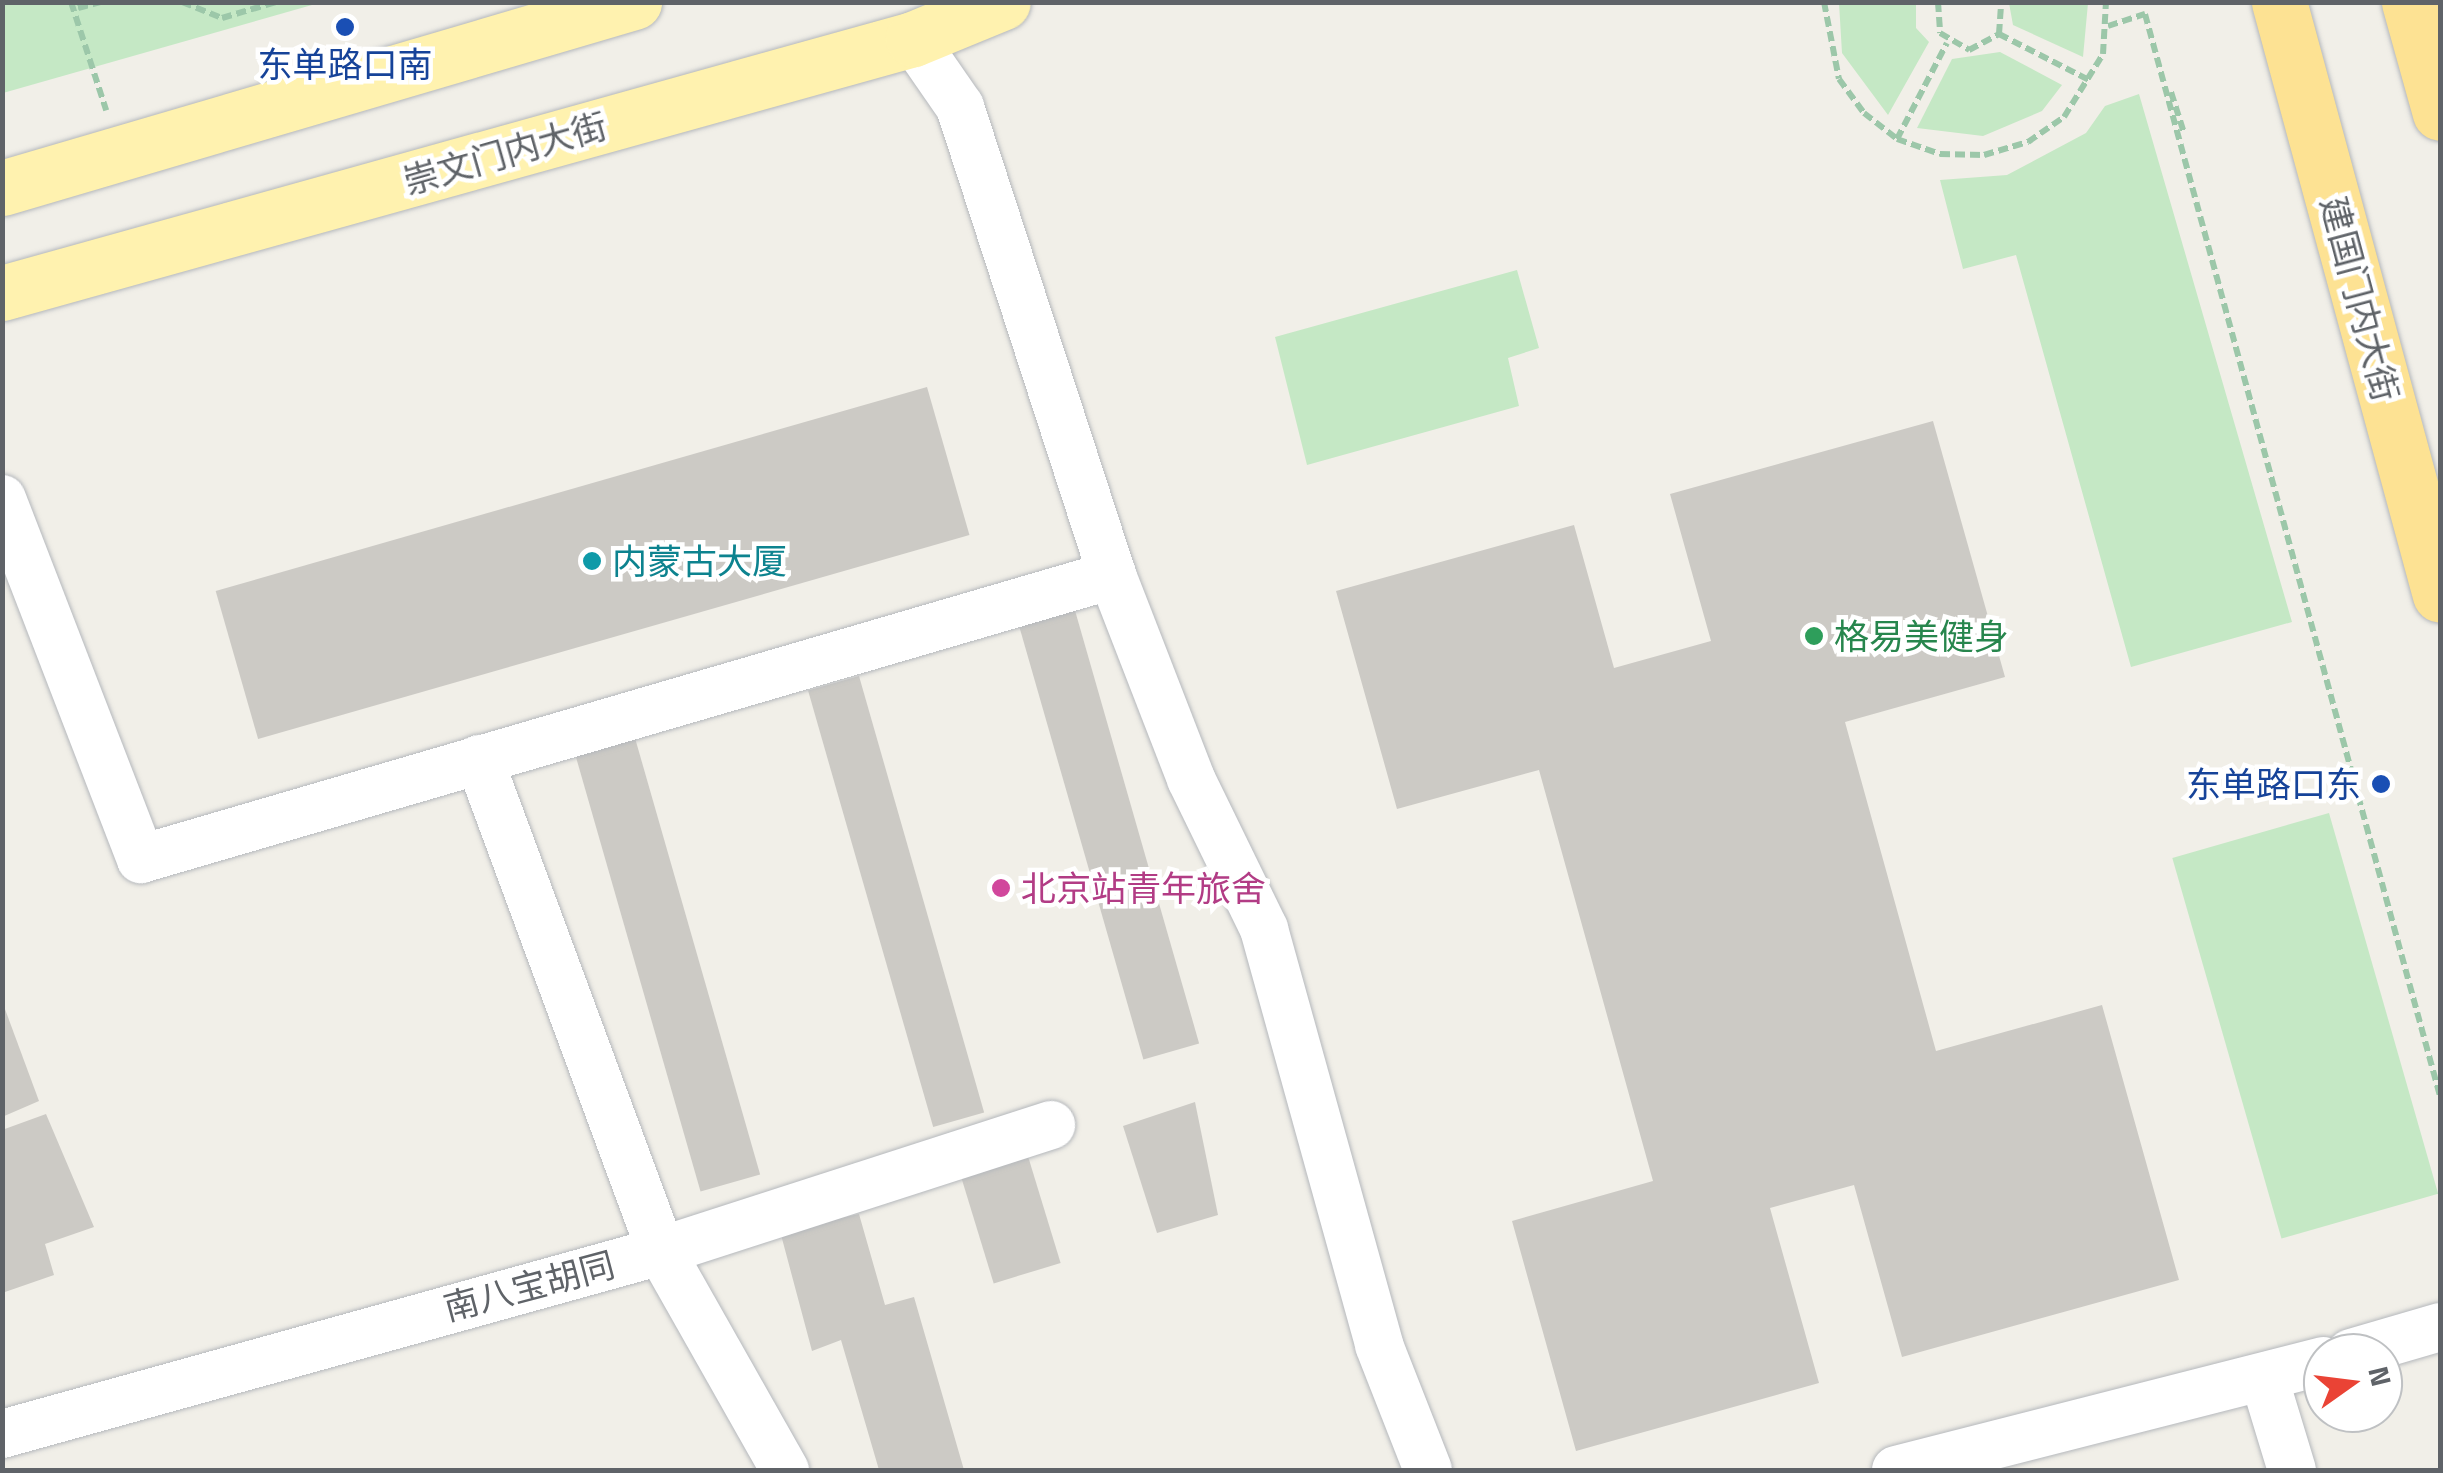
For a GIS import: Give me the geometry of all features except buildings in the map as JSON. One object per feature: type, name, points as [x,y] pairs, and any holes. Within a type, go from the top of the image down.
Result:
[{"type":"highway","name":"建国门内大街","points":[[2279,2],[2440,595]]},
{"type":"highway","points":[[2409,2],[2440,113]]},
{"type":"main road","points":[[2,188],[634,2]]},
{"type":"main road","name":"崇文门内大街","points":[[2,293],[914,39],[1004,2]]},
{"type":"street","points":[[914,39],[960,107],[1112,575],[1191,779],[1264,929],[1379,1345],[1428,1470]]},
{"type":"street","points":[[2,498],[141,859],[1112,575]]},
{"type":"street","points":[[479,759],[662,1251],[786,1470]]},
{"type":"street","name":"南八宝胡同","points":[[2,1434],[662,1251],[1051,1125]]},
{"type":"street","points":[[2403,1338],[2440,1327]]},
{"type":"street","points":[[1896,1470],[2303,1367]]},
{"type":"street","points":[[2264,1378],[2292,1470]]},
{"type":"path","points":[[100,2],[75,5],[118,153]]},
{"type":"path","points":[[182,2],[222,18],[276,2]]},
{"type":"path","points":[[1824,2],[1839,80],[1898,139],[1940,154],[1999,151],[2064,117],[2092,81],[2108,26],[2106,2]]},
{"type":"path","points":[[1898,139],[1948,42],[1938,2]]},
{"type":"path","points":[[1948,42],[1980,48],[1998,34],[2001,2]]},
{"type":"path","points":[[2108,26],[2145,14]]},
{"type":"path","points":[[2145,14],[2184,134]]},
{"type":"path","points":[[2145,14],[2440,1096]]},
{"type":"path","points":[[1998,34],[2092,81]]},
{"type":"green space","points":[[3,2],[319,2],[319,3],[3,93]]},
{"type":"green space","points":[[1839,3],[1916,4],[1916,28],[1929,42],[1888,115],[1842,53]]},
{"type":"green space","points":[[2009,3],[2088,3],[2083,57],[2013,25]]},
{"type":"green space","points":[[2000,52],[2062,85],[2042,111],[1983,136],[1917,128],[1952,59]]},
{"type":"green space","points":[[2139,94],[2292,622],[2131,667],[2016,255],[1963,269],[1940,180],[2007,175],[2086,133],[2105,106]]},
{"type":"green space","points":[[1517,270],[1539,348],[1508,358],[1519,406],[1307,465],[1275,337]]},
{"type":"green space","points":[[2329,813],[2438,1194],[2281,1239],[2172,858]]},
{"type":"place","name":"东单路口南","points":[[345,27]]},
{"type":"place","name":"内蒙古大厦","points":[[592,561]]},
{"type":"place","name":"格易美健身","points":[[1814,636]]},
{"type":"place","name":"东单路口东","points":[[2381,784]]},
{"type":"place","name":"北京站青年旅舍","points":[[1001,888]]}]
